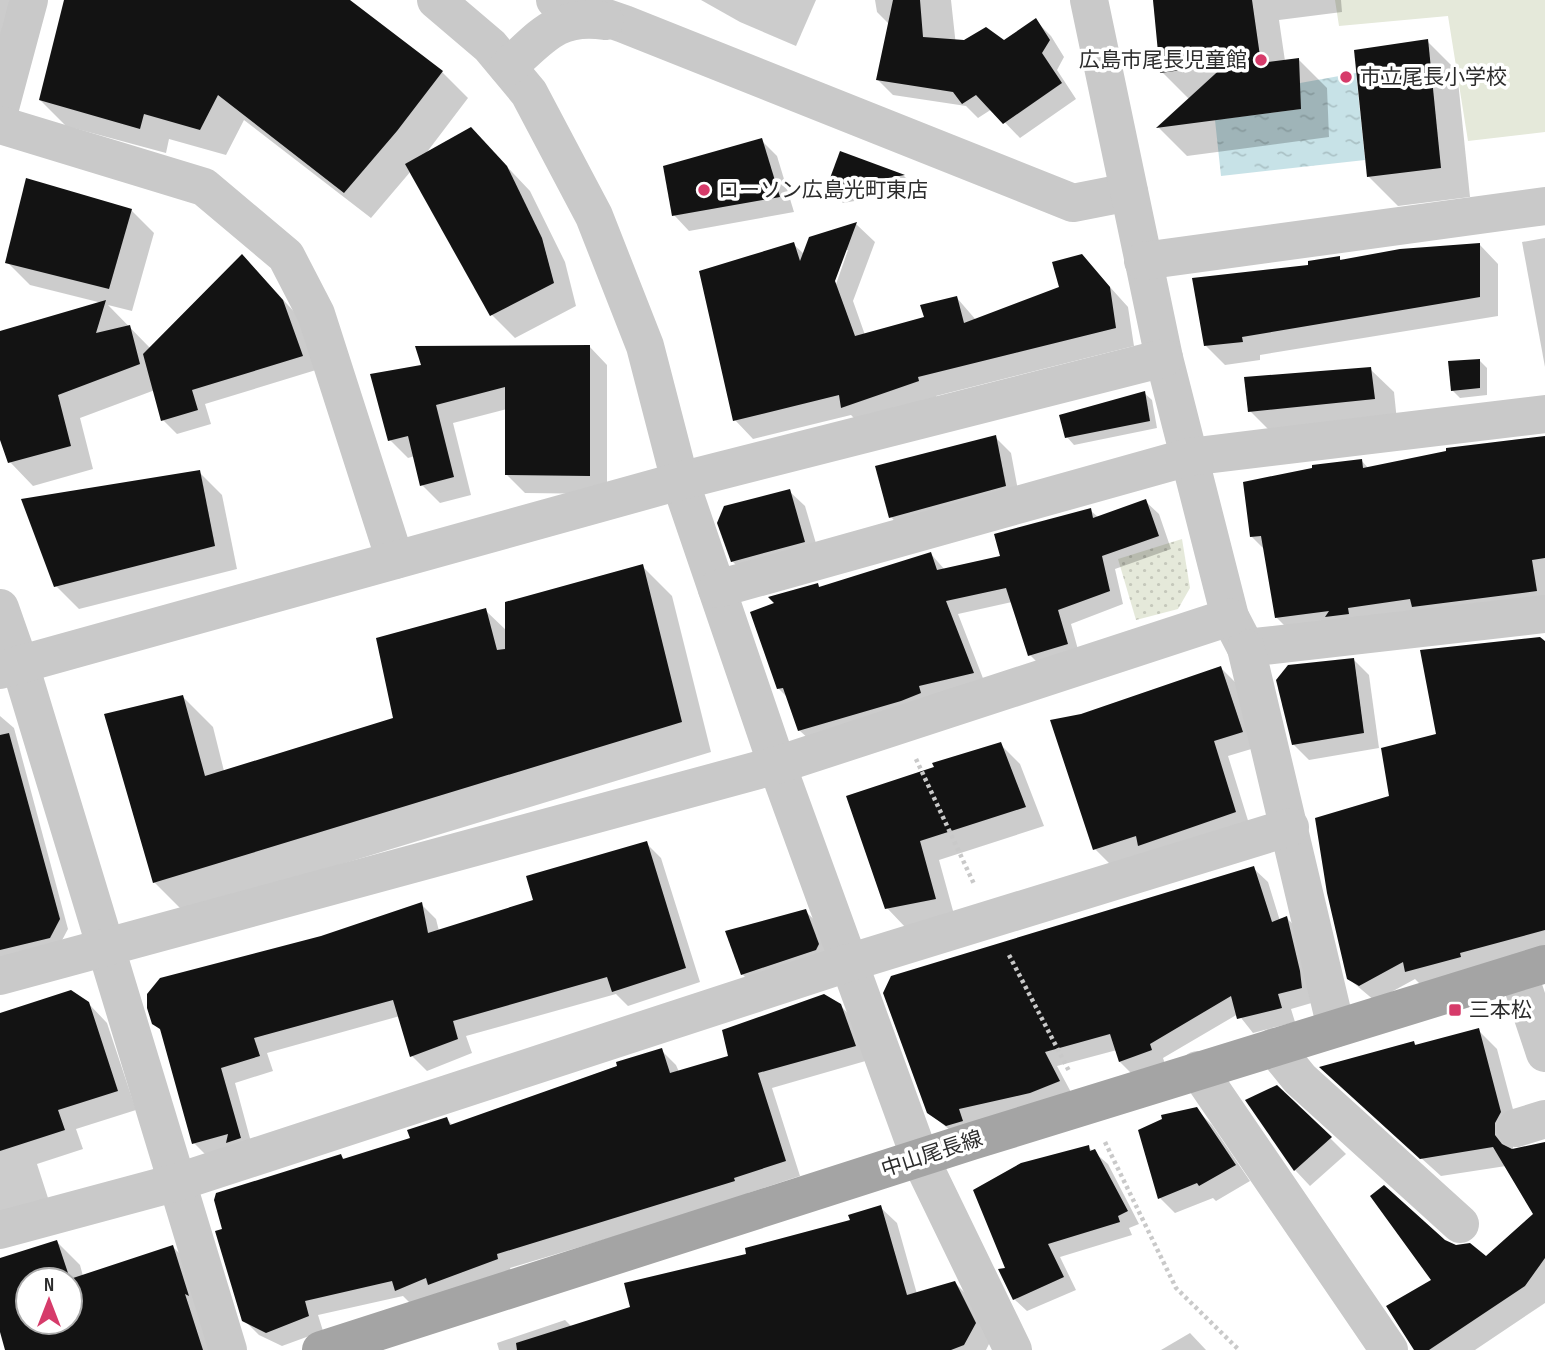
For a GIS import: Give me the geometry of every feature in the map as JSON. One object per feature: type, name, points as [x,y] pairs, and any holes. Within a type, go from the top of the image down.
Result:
[{"type":"main road","name":"中山尾長線","points":[[321,1350],[1087,1105],[1532,968]]},
{"type":"street","points":[[0,108],[29,0]]},
{"type":"street","points":[[436,0],[491,46],[529,93],[594,216],[645,346],[680,481],[777,765],[920,1158],[1013,1350]]},
{"type":"street","points":[[555,0],[624,24],[1073,203],[1129,192]]},
{"type":"street","points":[[1089,0],[1164,358],[1290,827],[1336,1028]]},
{"type":"street","points":[[508,67],[565,21],[585,19],[624,24]]},
{"type":"street","points":[[0,125],[204,187],[286,256],[316,314],[395,561]]},
{"type":"street","points":[[1143,261],[1545,206]]},
{"type":"street","points":[[10,668],[680,481],[1164,358]]},
{"type":"street","points":[[718,589],[1189,457],[1545,414]]},
{"type":"street","points":[[0,608],[10,668],[104,946],[228,1350]]},
{"type":"street","points":[[0,975],[777,765],[1238,633],[1545,614]]},
{"type":"street","points":[[0,1230],[178,1182],[848,963],[1290,827]]},
{"type":"street","points":[[1532,968],[1545,1054]]},
{"type":"street","points":[[1274,1047],[1300,1079],[1460,1224]]},
{"type":"street","points":[[1198,1070],[1389,1350]]},
{"type":"path","points":[[1087,1105],[1176,1288],[1239,1350]]},
{"type":"shaded area","points":[[1335,0],[1545,0],[1545,132],[1468,141],[1448,16],[1339,26]]},
{"type":"shaded area","points":[[1182,539],[1190,588],[1178,609],[1136,620],[1118,559]]},
{"type":"water","points":[[1356,73],[1365,160],[1221,176],[1215,120],[1300,109],[1300,83]]},
{"type":"building","points":[[64,0],[350,0],[443,71],[344,193],[218,95],[200,130],[144,114],[140,129],[39,100]]},
{"type":"building","points":[[893,0],[920,0],[923,37],[964,40],[986,27],[1004,40],[1036,18],[1050,40],[1042,53],[1062,83],[1003,124],[976,95],[962,104],[953,92],[876,80]]},
{"type":"building","points":[[1153,0],[1252,0],[1261,63],[1299,58],[1301,109],[1156,128],[1226,64],[1160,73]]},
{"type":"building","points":[[1428,39],[1441,168],[1367,177],[1354,50]]},
{"type":"building","points":[[471,127],[507,166],[542,238],[554,283],[490,316],[405,164]]},
{"type":"building","points":[[762,138],[780,197],[672,216],[663,166]]},
{"type":"building","points":[[840,151],[905,175],[826,189]]},
{"type":"building","points":[[26,178],[132,209],[109,289],[5,263]]},
{"type":"building","points":[[857,222],[835,281],[855,336],[924,317],[920,305],[957,296],[964,323],[1059,287],[1052,262],[1082,254],[1110,287],[1116,328],[918,377],[919,381],[841,408],[839,395],[733,421],[699,271],[794,242],[800,261],[809,237]]},
{"type":"building","points":[[1480,243],[1480,297],[1242,337],[1243,342],[1204,346],[1192,278],[1308,265],[1308,261],[1340,256],[1340,260],[1400,249]]},
{"type":"building","points":[[242,254],[283,300],[303,356],[192,390],[198,410],[161,421],[143,354]]},
{"type":"building","points":[[106,300],[96,333],[130,325],[140,364],[58,395],[71,446],[8,463],[0,440],[0,331]]},
{"type":"building","points":[[590,345],[590,476],[505,475],[505,387],[436,405],[454,477],[420,486],[408,436],[388,441],[370,374],[421,365],[415,346]]},
{"type":"building","points":[[1480,359],[1480,388],[1451,391],[1448,361]]},
{"type":"building","points":[[1371,367],[1375,399],[1248,412],[1244,377]]},
{"type":"building","points":[[1145,391],[1150,421],[1065,438],[1059,415]]},
{"type":"building","points":[[996,435],[1006,486],[889,518],[875,466]]},
{"type":"building","points":[[1545,436],[1545,558],[1532,560],[1537,591],[1412,607],[1410,599],[1348,608],[1349,614],[1325,617],[1329,611],[1275,618],[1261,536],[1250,537],[1243,482],[1312,468],[1312,465],[1362,459],[1363,468],[1446,451],[1446,448]]},
{"type":"building","points":[[200,470],[215,546],[54,587],[21,499]]},
{"type":"building","points":[[790,489],[805,542],[731,562],[717,523],[724,506]]},
{"type":"building","points":[[1146,499],[1159,536],[1102,556],[1110,591],[1058,610],[1068,644],[1028,656],[1006,588],[946,601],[974,673],[919,686],[921,693],[901,701],[798,731],[783,688],[777,689],[750,612],[774,603],[768,597],[818,583],[819,587],[931,552],[937,570],[1000,556],[994,534],[1091,508],[1093,518]]},
{"type":"building","points":[[643,564],[682,722],[153,883],[104,714],[183,695],[205,776],[393,718],[376,638],[486,608],[497,650],[505,649],[505,602]]},
{"type":"building","points":[[1540,637],[1545,641],[1545,930],[1460,953],[1461,957],[1405,972],[1403,962],[1359,986],[1347,979],[1327,893],[1315,818],[1389,796],[1381,748],[1436,734],[1420,650]]},
{"type":"building","points":[[1354,658],[1364,733],[1292,745],[1276,680],[1288,665]]},
{"type":"building","points":[[1221,666],[1243,732],[1214,741],[1236,812],[1138,846],[1136,836],[1093,850],[1050,720],[1081,714]]},
{"type":"building","points":[[9,733],[60,919],[50,938],[0,950],[0,735]]},
{"type":"building","points":[[1001,742],[1026,807],[920,841],[936,899],[885,909],[846,796],[934,767],[932,763]]},
{"type":"building","points":[[647,841],[686,968],[612,992],[607,977],[453,1021],[458,1039],[410,1057],[393,1000],[254,1038],[260,1056],[221,1068],[241,1138],[226,1143],[228,1134],[192,1144],[160,1029],[152,1024],[147,1008],[147,994],[160,978],[321,936],[422,902],[428,933],[533,900],[526,876]]},
{"type":"building","points":[[1254,866],[1272,922],[1287,916],[1300,971],[1302,988],[1278,994],[1282,1008],[1237,1019],[1231,996],[1150,1044],[1152,1050],[1119,1062],[1110,1034],[1045,1052],[1060,1081],[1030,1093],[959,1109],[963,1121],[946,1126],[927,1113],[883,993],[891,976]]},
{"type":"building","points":[[806,909],[819,944],[816,950],[741,975],[725,931]]},
{"type":"building","points":[[71,990],[89,1002],[118,1091],[58,1110],[65,1130],[0,1151],[0,1013]]},
{"type":"building","points":[[824,994],[841,1004],[856,1046],[758,1073],[786,1161],[734,1178],[735,1181],[497,1254],[498,1259],[428,1285],[426,1278],[395,1291],[392,1281],[305,1301],[309,1316],[266,1333],[242,1321],[215,1231],[222,1229],[214,1200],[216,1193],[341,1154],[343,1159],[410,1138],[407,1130],[447,1117],[450,1125],[617,1066],[616,1062],[662,1048],[670,1073],[728,1056],[722,1030]]},
{"type":"building","points":[[1479,1028],[1501,1112],[1495,1123],[1495,1135],[1502,1144],[1512,1149],[1545,1142],[1545,1258],[1525,1286],[1429,1350],[1414,1350],[1386,1306],[1431,1280],[1370,1196],[1384,1185],[1445,1240],[1456,1245],[1470,1243],[1486,1256],[1533,1214],[1493,1147],[1420,1159],[1319,1067],[1414,1041],[1415,1045]]},
{"type":"building","points":[[1277,1085],[1332,1137],[1294,1171],[1245,1100]]},
{"type":"building","points":[[1197,1107],[1236,1165],[1199,1186],[1197,1183],[1158,1199],[1138,1130],[1162,1119],[1161,1115]]},
{"type":"building","points":[[1089,1145],[1090,1151],[1095,1149],[1128,1211],[1118,1216],[1120,1222],[1048,1244],[1064,1277],[1013,1300],[998,1269],[1005,1268],[973,1190],[1021,1163]]},
{"type":"building","points":[[881,1205],[907,1295],[955,1281],[976,1323],[964,1345],[951,1350],[517,1350],[516,1343],[630,1307],[624,1283],[746,1254],[745,1248],[850,1220],[848,1215]]},
{"type":"building","points":[[57,1240],[66,1266],[14,1266],[14,1336],[84,1336],[84,1274],[173,1245],[203,1350],[5,1350],[0,1332],[0,1258]]},
{"type":"place","name":"広島市尾長児童館","points":[[1261,60]]},
{"type":"place","name":"市立尾長小学校","points":[[1346,77]]},
{"type":"place","name":"ローソン広島光町東店","points":[[704,190]]},
{"type":"place","name":"三本松","points":[[1455,1010]]}]
